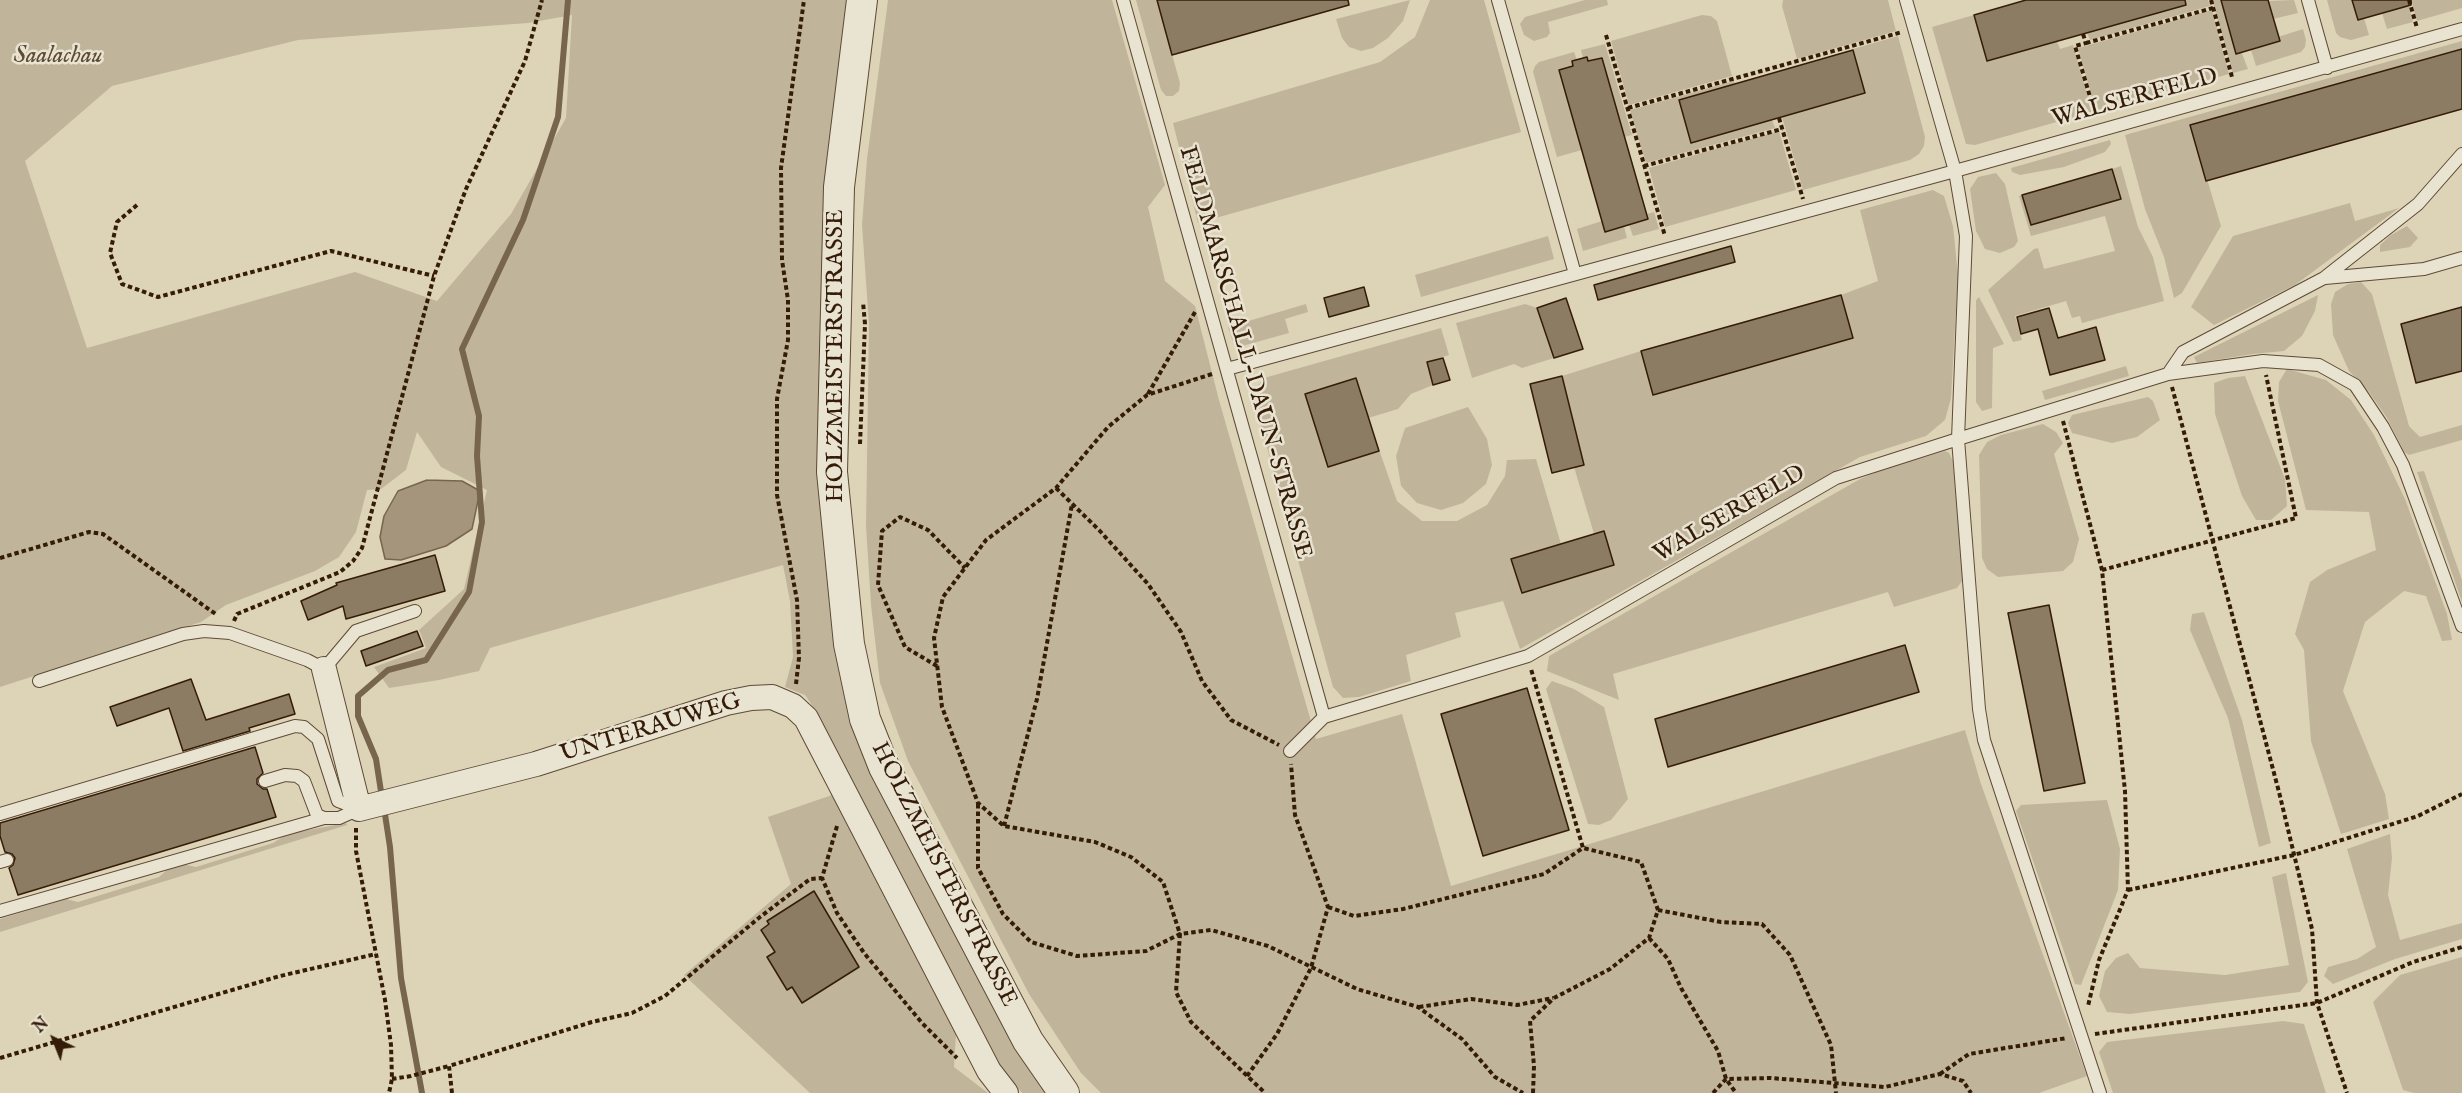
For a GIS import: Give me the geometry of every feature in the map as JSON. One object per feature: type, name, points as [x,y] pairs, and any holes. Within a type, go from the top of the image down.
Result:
[{"type":"street","name":"HOLZMEISTERSTRASSE","points":[[862,0],[838,187],[832,472],[849,644],[865,719],[884,767],[1028,1041],[1064,1093]]},
{"type":"street","points":[[324,669],[364,808]]},
{"type":"street","name":"UNTERAUWEG","points":[[364,808],[536,764],[726,703],[772,697],[793,706]]},
{"type":"street","points":[[793,706],[806,718],[989,1071],[1006,1093]]},
{"type":"lane","name":"FELDMARSCHALL-DAUN-STRASSE","points":[[1123,0],[1324,717]]},
{"type":"lane","points":[[1498,0],[1575,274]]},
{"type":"lane","points":[[1906,0],[1954,171],[1966,236],[1958,439],[1978,709],[1984,740],[2100,1093]]},
{"type":"lane","points":[[2308,0],[2327,68]]},
{"type":"lane","name":"WALSERFELD","points":[[1227,369],[1954,171],[2462,29]]},
{"type":"lane","points":[[2168,374],[2182,352],[2324,278],[2418,204],[2462,154]]},
{"type":"lane","points":[[2324,278],[2424,269],[2462,258]]},
{"type":"lane","name":"WALSERFELD","points":[[1290,751],[1324,717],[1528,656],[1836,478],[2168,374],[2263,361],[2319,365],[2355,385],[2383,427],[2403,465],[2462,626]]},
{"type":"lane","points":[[39,681],[183,634],[204,631],[230,633],[308,660],[324,669],[356,631],[415,612]]},
{"type":"lane","points":[[0,814],[295,726],[304,728],[318,739],[338,801],[364,808]]},
{"type":"lane","points":[[265,781],[285,775],[297,776],[304,781],[317,815],[324,818]]},
{"type":"lane","points":[[0,911],[324,818],[339,818],[364,808]]},
{"type":"path","points":[[230,633],[237,614],[340,572],[353,561],[362,548],[434,276],[466,189],[525,61],[542,0]]},
{"type":"path","points":[[793,706],[799,658],[796,600],[777,495],[777,399],[788,340],[789,300],[782,260],[781,168],[804,0]]},
{"type":"path","points":[[2211,0],[2237,93]]},
{"type":"path","points":[[2409,0],[2421,41]]},
{"type":"path","points":[[2099,129],[2075,46],[2213,8]]},
{"type":"path","points":[[1628,108],[1914,29]]},
{"type":"path","points":[[2083,34],[2086,43]]},
{"type":"path","points":[[1606,35],[1668,249]]},
{"type":"path","points":[[1779,118],[1806,211]]},
{"type":"path","points":[[1644,166],[1782,129]]},
{"type":"path","points":[[137,205],[117,222],[110,253],[122,284],[158,297],[331,251],[434,276]]},
{"type":"path","points":[[1205,289],[1192,320],[1147,394],[1108,427],[1056,488],[986,540],[943,597],[934,638],[942,707],[978,803],[978,868],[1003,914],[1031,942],[1077,956],[1146,951],[1180,934],[1210,930],[1268,946],[1357,989],[1418,1007],[1462,1039],[1495,1077],[1523,1093]]},
{"type":"path","points":[[859,455],[865,324],[862,292]]},
{"type":"path","points":[[2102,570],[2296,518],[2263,361]]},
{"type":"path","points":[[1147,394],[1227,369]]},
{"type":"path","points":[[2168,374],[2312,929],[2316,1003],[2347,1093]]},
{"type":"path","points":[[2060,408],[2102,570],[2125,791],[2128,890],[2099,960],[2081,1036]]},
{"type":"path","points":[[1056,488],[1148,584],[1181,632],[1202,681],[1231,720],[1290,751],[1295,815],[1328,907],[1311,968],[1277,1034],[1247,1076]]},
{"type":"path","points":[[1004,826],[1037,699],[1072,504]]},
{"type":"path","points":[[938,667],[905,647],[878,585],[882,531],[900,517],[909,521],[928,530],[965,568]]},
{"type":"path","points":[[0,558],[89,532],[103,534],[218,616],[230,633]]},
{"type":"path","points":[[1528,656],[1583,848]]},
{"type":"path","points":[[2128,890],[2294,855],[2418,816],[2462,794]]},
{"type":"path","points":[[846,797],[822,878],[837,913],[858,943],[943,1046],[962,1062],[989,1071]]},
{"type":"path","points":[[978,803],[1004,826],[1095,842],[1131,857],[1163,882],[1180,934],[1176,992],[1191,1022],[1265,1093]]},
{"type":"path","points":[[364,808],[356,823],[356,851],[391,1045],[392,1078],[389,1093]]},
{"type":"path","points":[[1328,907],[1353,916],[1402,909],[1544,874],[1583,848],[1641,862],[1658,910],[1649,938],[1610,969],[1554,998],[1530,1021],[1534,1066],[1533,1093]]},
{"type":"path","points":[[392,1078],[438,1069],[592,1022],[632,1013],[665,996],[760,917],[810,879],[822,878]]},
{"type":"path","points":[[1658,910],[1721,922],[1762,924],[1790,955],[1831,1045],[1836,1093]]},
{"type":"path","points":[[1649,938],[1668,958],[1681,988],[1718,1051],[1726,1079],[1736,1093]]},
{"type":"path","points":[[1713,1093],[1726,1079],[1770,1078],[1885,1087],[1940,1074],[1969,1054],[2316,1003],[2413,962],[2462,947]]},
{"type":"path","points":[[0,1058],[280,976],[376,954]]},
{"type":"path","points":[[1418,1007],[1471,999],[1517,1005],[1554,998]]},
{"type":"path","points":[[449,1066],[452,1093]]},
{"type":"path","points":[[1940,1074],[1963,1081],[1971,1093]]},
{"type":"green space","name":"Saalachau","points":[[0,0],[854,0],[820,473],[871,773],[1013,1042],[1049,1093],[1022,1093],[1000,1065],[816,711],[805,695],[785,687],[793,657],[790,601],[783,565],[490,648],[479,671],[389,688],[374,667],[426,648],[419,630],[464,589],[487,490],[441,467],[417,432],[406,470],[381,489],[367,490],[356,532],[339,557],[315,571],[226,605],[201,622],[0,687]],"holes":[[[572,15],[566,118],[511,214],[437,301],[355,272],[87,348],[25,161],[112,86],[298,40],[528,23]]]},
{"type":"green space","points":[[888,0],[1112,0],[1165,185],[1148,207],[1165,281],[1195,306],[1219,400],[1316,739],[1402,714],[1451,886],[1965,730],[1981,784],[2087,1076],[2039,1093],[1101,1093],[1081,1073],[1029,994],[908,761],[880,683],[871,605],[866,526],[869,324],[862,225],[867,159]]},
{"type":"green space","points":[[1136,0],[1157,0],[1180,83],[1179,91],[1173,96],[1166,96],[1161,90]]},
{"type":"green space","points":[[1410,0],[1403,21],[1388,38],[1373,48],[1361,51],[1349,47],[1342,38],[1336,19]]},
{"type":"green space","points":[[1430,0],[1484,0],[1521,132],[1198,223],[1173,123],[1380,62],[1415,37]]},
{"type":"green space","points":[[1585,0],[1607,0],[1608,5],[1548,22],[1550,33],[1547,37],[1534,41],[1524,35],[1520,24],[1525,17]]},
{"type":"green space","points":[[1783,0],[1888,0],[1896,31],[1797,59],[1782,6]]},
{"type":"green space","points":[[2156,0],[2208,0],[2210,6],[2090,40],[2087,33],[2159,12]]},
{"type":"green space","points":[[2212,0],[2221,0],[2248,69],[2233,73]]},
{"type":"green space","points":[[2294,0],[2298,13],[2273,19],[2268,1]]},
{"type":"green space","points":[[2327,0],[2352,0],[2358,19],[2364,18],[2369,35],[2351,40],[2340,37],[2336,33]]},
{"type":"green space","points":[[2407,0],[2413,22],[2387,29],[2382,13]]},
{"type":"green space","points":[[2411,0],[2462,0],[2462,8],[2417,21]]},
{"type":"green space","points":[[2212,10],[2229,74],[2096,111],[2078,48]]},
{"type":"green space","points":[[1702,15],[1711,16],[1717,21],[1732,76],[1629,105],[1611,41]]},
{"type":"green space","points":[[1974,15],[1987,61],[2057,41],[2060,49],[2073,45],[2092,112],[1975,145],[1966,144],[1932,27]]},
{"type":"green space","points":[[2303,29],[2306,40],[2301,52],[2256,66],[2251,50],[2279,42],[2278,37]]},
{"type":"green space","points":[[1898,36],[1925,137],[1924,146],[1919,154],[1910,160],[1803,190],[1782,117],[1865,94],[1853,49]]},
{"type":"green space","points":[[2462,41],[2462,49],[2191,125],[2221,226],[2182,293],[2174,298],[2164,257],[2145,209],[2125,135]]},
{"type":"green space","points":[[1605,44],[1632,135],[1624,137],[1602,58],[1588,61],[1583,58],[1581,50]]},
{"type":"green space","points":[[1574,52],[1577,60],[1572,61],[1573,66],[1559,70],[1582,150],[1557,157],[1533,72],[1539,62]]},
{"type":"green space","points":[[1734,81],[1735,84],[1679,100],[1691,142],[1772,120],[1775,128],[1646,163],[1630,110]]},
{"type":"green space","points":[[1779,131],[1796,190],[1665,227],[1649,168]]},
{"type":"green space","points":[[2110,140],[2111,144],[2105,152],[2064,167],[2020,175],[2012,172],[2011,168]]},
{"type":"green space","points":[[2121,166],[2138,227],[2153,257],[2164,301],[2082,323],[2080,316],[2072,318],[2066,301],[2015,316],[2022,340],[2013,342],[1988,290],[2034,249],[2038,248],[2044,269],[2115,251],[2105,216],[2031,236],[2019,196],[2022,195],[2031,225],[2120,199],[2112,169]]},
{"type":"green space","points":[[1996,173],[2005,184],[2018,241],[2014,247],[2000,253],[1985,249],[1976,231],[1970,189],[1978,177]]},
{"type":"green space","points":[[1933,190],[1944,196],[1953,226],[1958,275],[1951,398],[1945,420],[1926,436],[1860,457],[1520,649],[1503,601],[1455,613],[1461,637],[1406,655],[1411,681],[1359,697],[1343,698],[1333,687],[1252,393],[1264,378],[1441,328],[1449,355],[1427,362],[1433,385],[1411,394],[1398,409],[1368,418],[1397,501],[1422,521],[1457,521],[1487,505],[1505,476],[1507,460],[1536,459],[1561,544],[1512,559],[1522,593],[1614,565],[1604,532],[1594,534],[1574,467],[1584,464],[1562,376],[1641,351],[1654,394],[1853,338],[1841,295],[1878,281],[1860,210]]},
{"type":"green space","points":[[2350,203],[2355,221],[2399,208],[2295,285],[2214,325],[2191,307],[2233,236]]},
{"type":"green space","points":[[1654,212],[1659,229],[1633,236],[1629,225],[1648,219],[1647,214]]},
{"type":"green space","points":[[1602,221],[1624,226],[1627,238],[1583,251],[1577,229]]},
{"type":"green space","points":[[2407,226],[2418,238],[2410,247],[2380,252],[2380,245],[2391,235]]},
{"type":"green space","points":[[1548,236],[1554,259],[1421,297],[1415,275]]},
{"type":"green space","points":[[2361,282],[2372,294],[2409,426],[2420,437],[2462,425],[2462,440],[2409,455],[2404,452],[2387,418],[2369,392],[2349,371],[2333,335],[2331,304],[2335,292],[2348,284]]},
{"type":"green space","points":[[2318,295],[2315,311],[2302,336],[2284,351],[2197,363],[2194,357]]},
{"type":"green space","points":[[1979,297],[2004,344],[1993,348],[1992,408],[1982,411],[1976,402],[1976,300]]},
{"type":"green space","points":[[1306,304],[1308,312],[1285,319],[1289,333],[1235,348],[1228,327]]},
{"type":"green space","points":[[1525,304],[1537,308],[1554,358],[1522,368],[1514,364],[1472,378],[1456,323]]},
{"type":"green space","points":[[2126,366],[2129,376],[2045,400],[2042,391]]},
{"type":"green space","points":[[2287,369],[2326,380],[2351,400],[2374,435],[2405,499],[2447,614],[2452,640],[2442,641],[2426,596],[2404,591],[2365,622],[2343,691],[2385,794],[2389,819],[2341,834],[2311,741],[2304,650],[2295,634],[2310,582],[2327,570],[2376,550],[2369,512],[2306,510],[2278,401],[2279,382]]},
{"type":"green space","points":[[2245,376],[2285,479],[2287,506],[2271,520],[2256,520],[2242,496],[2215,414],[2214,383]]},
{"type":"green space","points":[[2148,397],[2153,401],[2160,420],[2137,437],[2112,443],[2072,433],[2068,423],[2072,415]]},
{"type":"green space","points":[[1468,407],[1487,439],[1492,465],[1486,484],[1463,503],[1441,510],[1417,503],[1401,486],[1396,456],[1405,428]]},
{"type":"green space","points":[[2043,424],[2056,432],[2063,443],[2054,454],[2079,539],[2073,562],[2063,571],[1998,577],[1987,569],[1982,558],[1979,455],[1987,442],[2001,435]]},
{"type":"green space","points":[[1945,451],[1949,453],[1953,461],[1963,580],[1957,588],[1894,607],[1888,592],[1613,674],[1619,700],[1547,671],[1549,656],[1860,479],[1881,470]]},
{"type":"green space","points":[[2424,471],[2462,580],[2462,602],[2417,472]]},
{"type":"green space","points":[[2204,612],[2242,720],[2271,843],[2259,847],[2228,718],[2190,630],[2192,614]]},
{"type":"green space","points":[[1552,681],[1574,689],[1604,707],[1628,799],[1611,820],[1599,825],[1588,824],[1546,689]]},
{"type":"green space","points":[[832,795],[956,1034],[954,1067],[988,1093],[810,1093],[684,975],[791,884],[768,817]]},
{"type":"green space","points":[[2107,800],[2120,849],[2118,890],[2081,985],[2075,984],[2016,811],[2021,805]]},
{"type":"green space","points":[[346,823],[347,825],[0,932],[0,919],[66,899],[78,902],[159,877],[169,868],[182,864],[196,867],[273,843],[287,834]]},
{"type":"green space","points":[[2390,834],[2392,858],[2388,895],[2400,940],[2462,923],[2462,939],[2395,959],[2333,984],[2324,976],[2328,967],[2357,959],[2376,947],[2347,849]]},
{"type":"green space","points":[[2286,873],[2308,982],[2300,992],[2130,1014],[2107,1012],[2099,996],[2105,971],[2116,958],[2128,953],[2140,968],[2225,975],[2289,965],[2272,877]]},
{"type":"green space","points":[[2462,957],[2462,1093],[2414,1093],[2403,1090],[2373,1002],[2400,975]]},
{"type":"green space","points":[[2283,1021],[2304,1024],[2326,1093],[2113,1093],[2099,1052],[2107,1042]]},
{"type":"shaded area","points":[[427,480],[462,481],[480,491],[472,529],[446,546],[401,560],[385,559],[380,537],[384,516],[398,491]]},
{"type":"building","points":[[1157,0],[1348,0],[1349,5],[1172,55]]},
{"type":"building","points":[[2026,0],[2185,0],[2186,5],[1987,61],[1974,15]]},
{"type":"building","points":[[2221,0],[2268,0],[2280,41],[2236,54]]},
{"type":"building","points":[[2352,0],[2411,0],[2411,5],[2358,20]]},
{"type":"building","points":[[2462,49],[2462,109],[2206,181],[2190,125]]},
{"type":"building","points":[[1853,50],[1865,93],[1691,143],[1679,100]]},
{"type":"building","points":[[1587,57],[1588,61],[1602,58],[1648,219],[1605,232],[1559,70],[1573,66],[1572,61]]},
{"type":"building","points":[[2112,169],[2121,199],[2031,225],[2022,195]]},
{"type":"building","points":[[1731,246],[1735,262],[1598,300],[1594,285]]},
{"type":"building","points":[[1364,287],[1369,306],[1329,317],[1324,298]]},
{"type":"building","points":[[1841,295],[1853,338],[1653,395],[1641,351]]},
{"type":"building","points":[[1566,298],[1583,349],[1554,358],[1537,308]]},
{"type":"building","points":[[2462,307],[2462,371],[2416,383],[2401,324]]},
{"type":"building","points":[[2049,308],[2058,338],[2096,327],[2105,360],[2050,375],[2038,329],[2021,334],[2017,317]]},
{"type":"building","points":[[1443,358],[1450,380],[1433,385],[1427,362]]},
{"type":"building","points":[[1562,376],[1584,465],[1552,473],[1530,384]]},
{"type":"building","points":[[1356,378],[1379,451],[1328,467],[1305,394]]},
{"type":"building","points":[[1604,531],[1614,565],[1522,593],[1511,559]]},
{"type":"building","points":[[435,555],[445,591],[346,619],[343,606],[308,620],[301,601],[337,585],[336,583]]},
{"type":"building","points":[[2049,605],[2085,783],[2044,791],[2008,613]]},
{"type":"building","points":[[417,631],[423,646],[366,666],[361,651]]},
{"type":"building","points":[[1905,645],[1919,692],[1668,767],[1655,719]]},
{"type":"building","points":[[191,679],[206,720],[289,694],[295,714],[249,728],[250,731],[183,751],[169,708],[117,726],[110,707]]},
{"type":"building","points":[[1527,688],[1569,830],[1483,856],[1441,714]]},
{"type":"building","points":[[255,747],[263,773],[257,779],[257,784],[267,789],[276,817],[18,895],[9,868],[13,865],[15,858],[12,854],[5,852],[0,836],[0,823]]},
{"type":"building","points":[[814,891],[859,967],[802,1003],[792,987],[787,990],[767,957],[775,952],[761,930],[769,924],[767,921]]},
{"type":"waterway","points":[[382,798],[376,759],[358,716],[358,696],[388,670],[426,660],[469,592],[482,522],[477,456],[479,416],[462,349],[523,220],[558,117],[568,0]]},
{"type":"waterway","points":[[384,808],[390,847],[401,978],[422,1093]]}]
